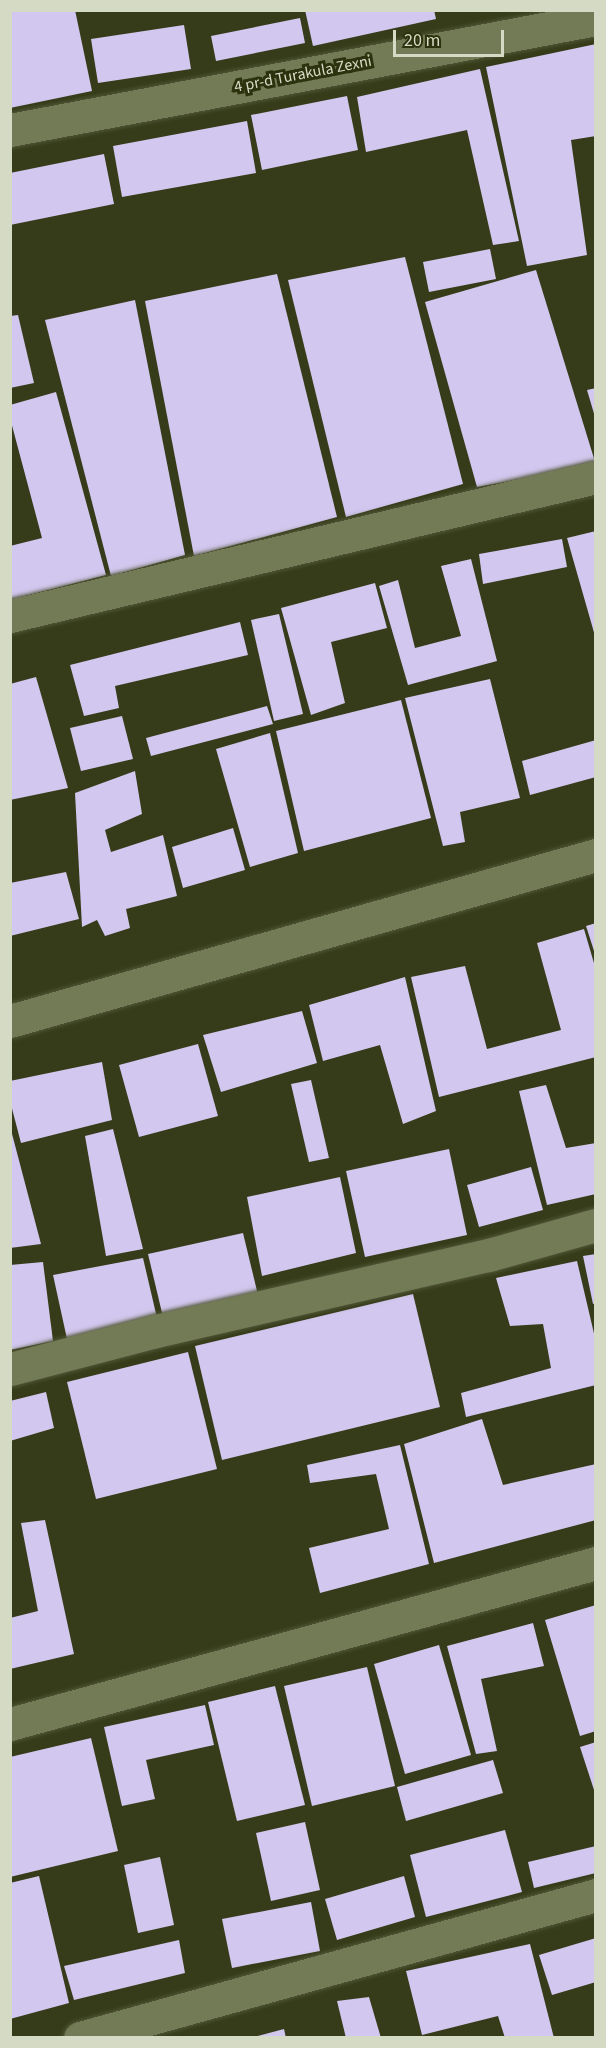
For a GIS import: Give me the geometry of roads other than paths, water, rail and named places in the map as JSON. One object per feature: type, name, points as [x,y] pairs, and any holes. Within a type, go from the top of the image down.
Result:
[{"type":"street","name":"4 pr-d Turakula Zexni","points":[[10,130],[596,19]]},
{"type":"street","points":[[10,616],[596,477]]},
{"type":"street","points":[[10,1021],[596,855]]},
{"type":"street","points":[[10,1369],[156,1331],[489,1255],[596,1225]]},
{"type":"street","points":[[10,1724],[596,1563]]},
{"type":"street","points":[[80,2037],[596,1895]]}]
